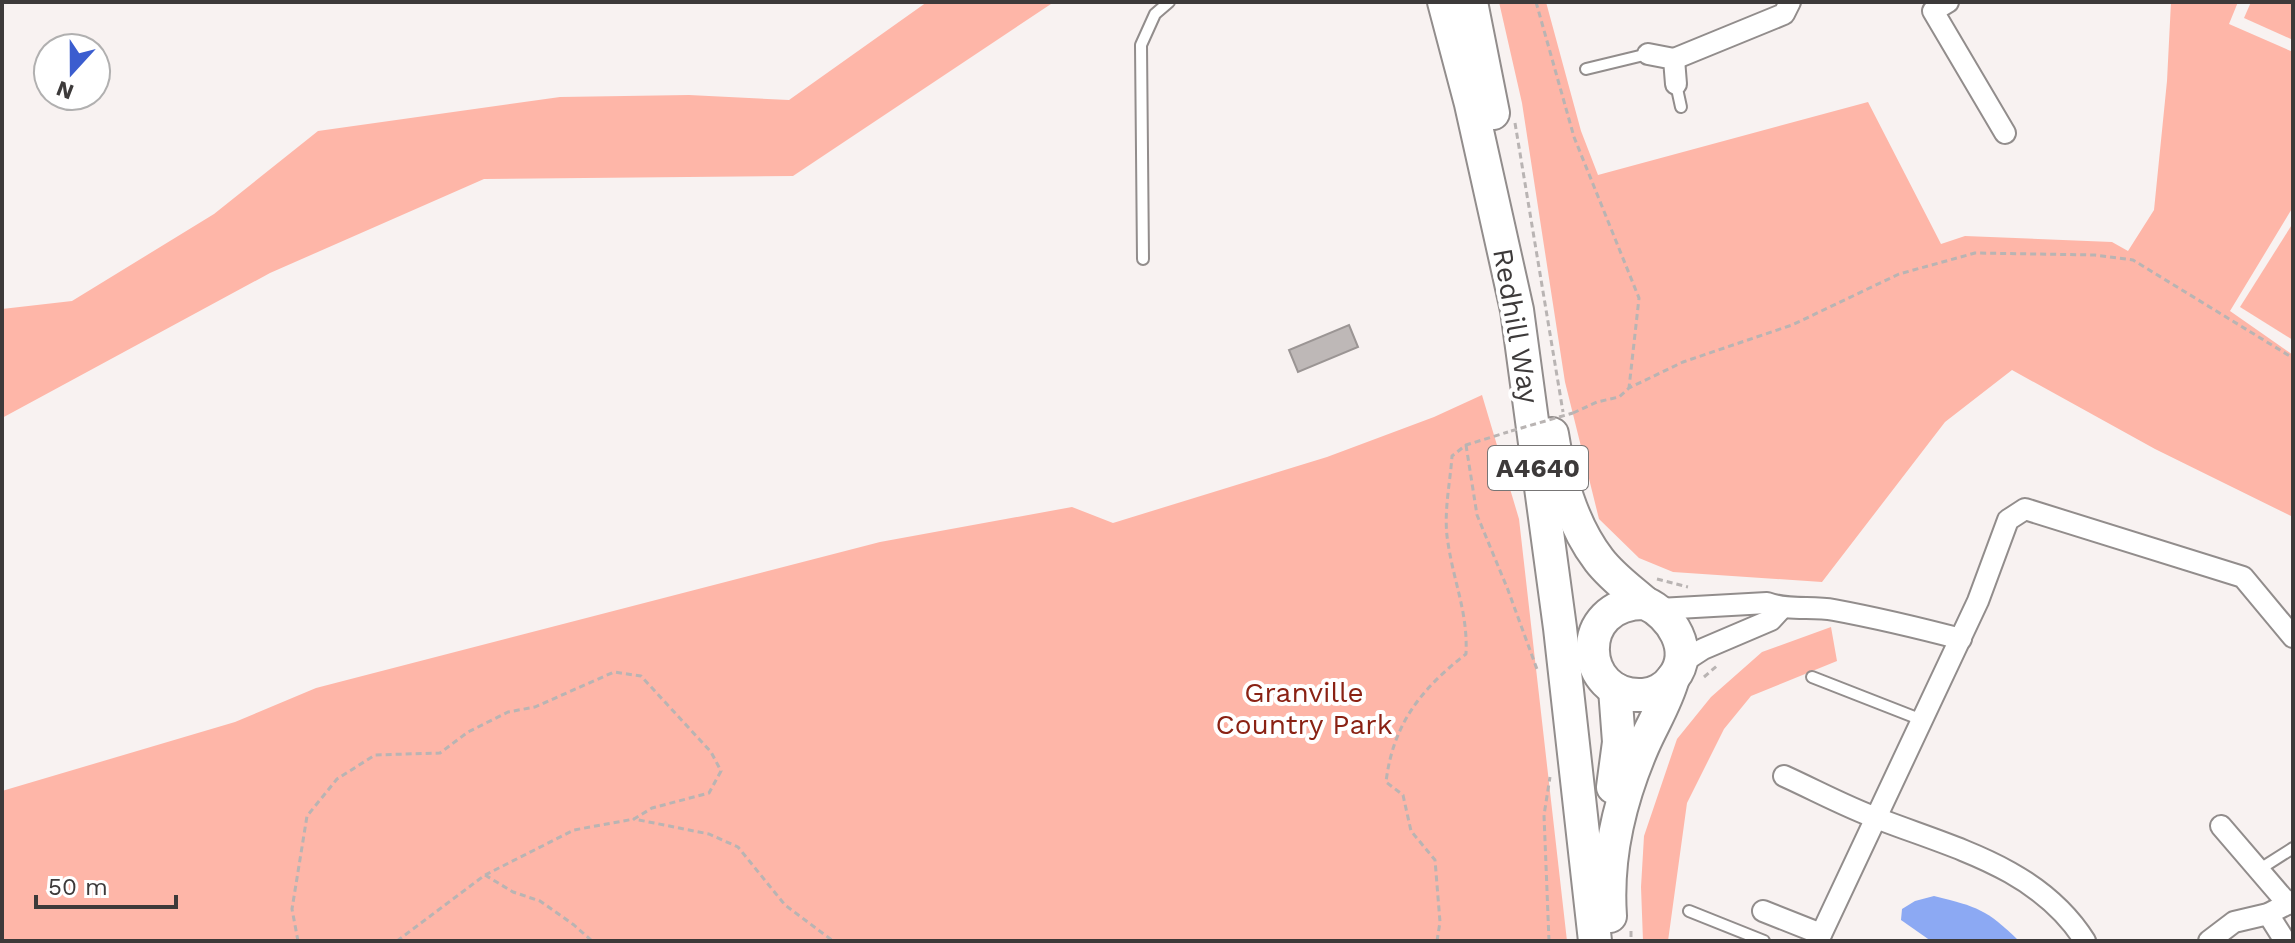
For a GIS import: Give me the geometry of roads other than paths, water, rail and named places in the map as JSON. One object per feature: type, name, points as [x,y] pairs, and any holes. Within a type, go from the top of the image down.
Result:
[{"type":"main road","name":"Redhill Way","points":[[1444,2],[1471,104],[1517,310],[1580,788],[1595,941]]},
{"type":"main road","name":"Redhill Way","points":[[1471,2],[1533,317],[1555,449],[1568,499],[1587,542],[1600,562],[1653,597]]},
{"type":"main road","name":"A4640","points":[[1542,502],[1564,534],[1582,632],[1598,672],[1615,689],[1619,710],[1619,742],[1602,865],[1602,917],[1595,941]]},
{"type":"main road","name":"A4640","points":[[1653,597],[1677,634],[1685,674]]},
{"type":"main road","points":[[1592,652],[1598,628],[1609,613],[1623,604],[1653,597]]},
{"type":"main road","points":[[1615,689],[1646,695],[1685,674]]},
{"type":"main road","points":[[1622,936],[1610,880],[1623,802],[1644,744],[1666,701],[1685,674]]},
{"type":"street","points":[[1648,54],[1674,59],[1784,14],[1790,2]]},
{"type":"street","points":[[1935,5],[2005,133]]},
{"type":"street","points":[[1674,59],[1676,84]]},
{"type":"street","points":[[1763,911],[1819,937],[1961,639],[2008,520],[2025,509],[2243,577],[2293,637]]},
{"type":"street","points":[[1653,597],[1829,609],[1961,639]]},
{"type":"street","points":[[1685,674],[1703,649],[1771,620],[1782,608]]},
{"type":"street","points":[[1784,776],[1875,818],[1993,862],[2049,897],[2085,941]]},
{"type":"street","points":[[2209,941],[2234,922],[2268,914],[2290,902],[2221,826]]},
{"type":"street","points":[[2268,914],[2285,941]]},
{"type":"lane","points":[[1143,259],[1141,45],[1155,14],[1169,2]]},
{"type":"lane","points":[[1586,69],[1648,54]]},
{"type":"lane","points":[[1676,84],[1681,107]]},
{"type":"lane","points":[[1812,677],[1922,720]]},
{"type":"lane","points":[[2260,869],[2293,848]]},
{"type":"lane","points":[[1689,911],[1764,941]]},
{"type":"water","points":[[1934,896],[1981,911],[2019,941],[1931,941],[1901,920],[1902,909],[1915,901]]},
{"type":"park label","name":"Granville Country Park","points":[[1304,708]]}]
